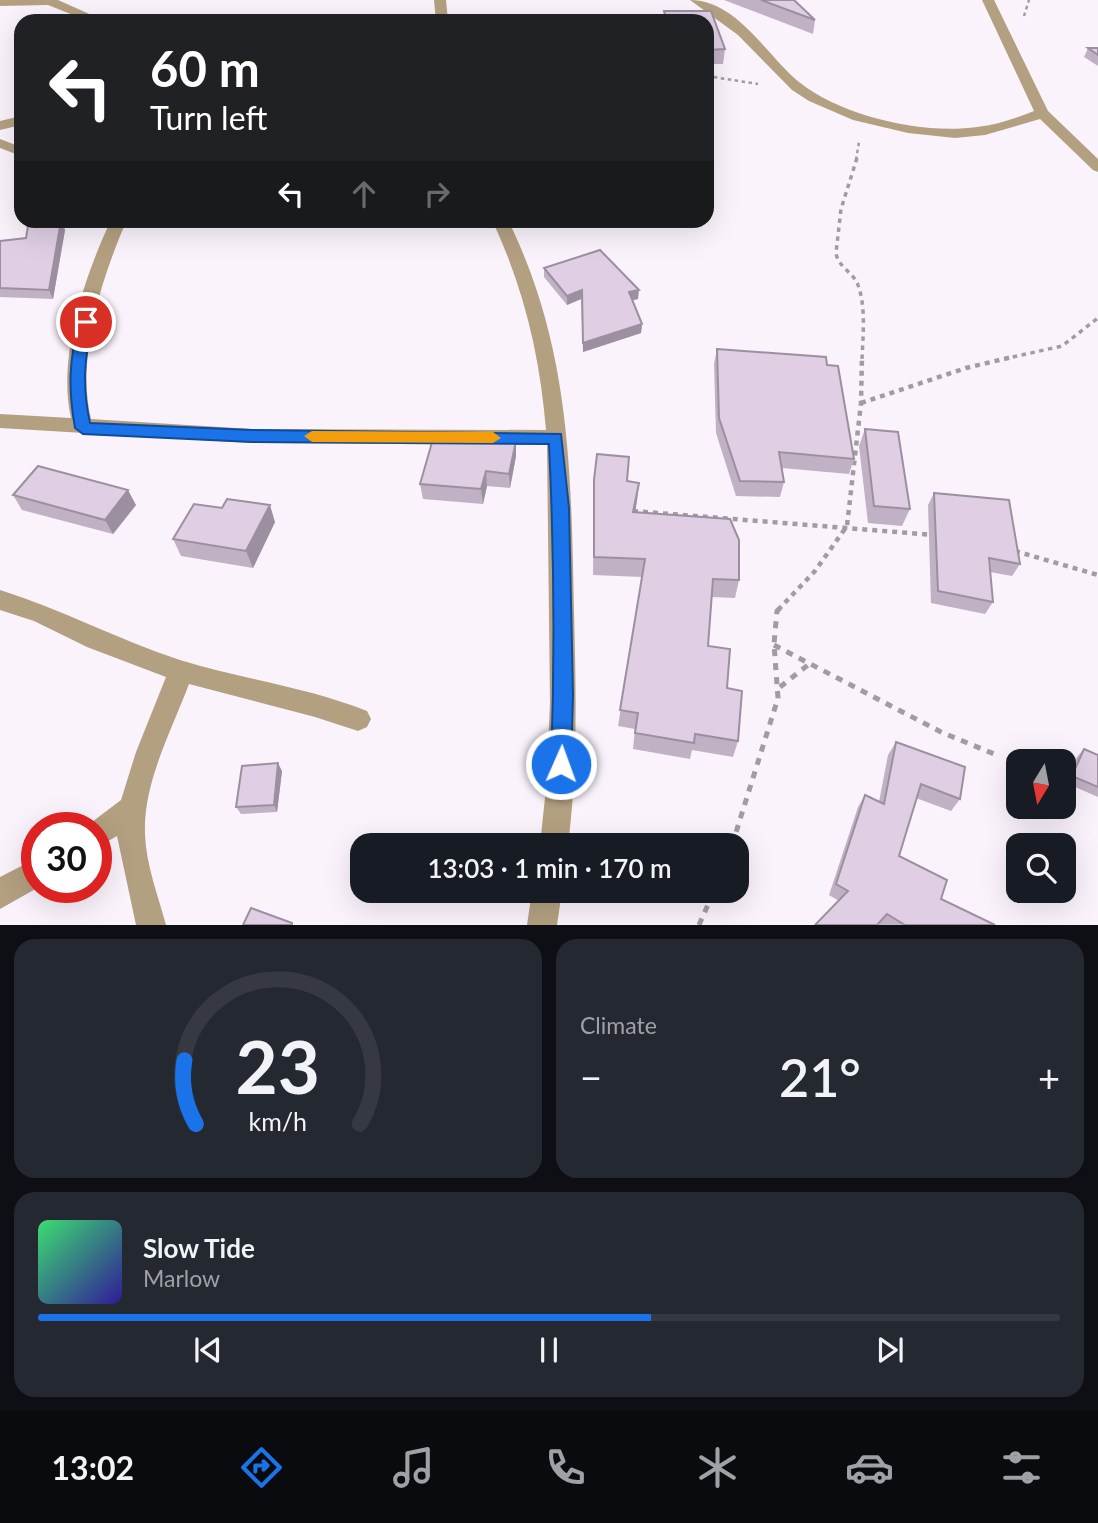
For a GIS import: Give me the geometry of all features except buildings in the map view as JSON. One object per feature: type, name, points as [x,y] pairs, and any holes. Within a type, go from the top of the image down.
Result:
[{"type":"street","points":[[0,2],[50,0],[83,14]]},
{"type":"street","points":[[696,0],[722,14],[749,37],[796,87],[844,110],[879,122],[945,133],[974,132],[1042,113]]},
{"type":"street","points":[[988,0],[1042,113],[1091,152],[1098,167]]},
{"type":"street","points":[[83,428],[76,392],[78,353],[107,249],[116,228]]},
{"type":"street","points":[[504,228],[528,284],[545,355],[556,438],[563,695],[556,833]]},
{"type":"street","points":[[0,422],[252,436],[556,438]]},
{"type":"street","points":[[0,600],[41,613],[96,640],[181,671],[315,705],[358,719]]},
{"type":"street","points":[[151,925],[131,833],[134,807],[147,756],[181,671]]},
{"type":"street","points":[[112,823],[134,807]]},
{"type":"street","points":[[0,894],[21,882]]},
{"type":"street","points":[[542,925],[545,903]]},
{"type":"path","points":[[714,14],[722,14]]},
{"type":"path","points":[[736,833],[778,698],[774,644],[777,611],[815,571],[848,526],[860,403],[863,318],[861,295],[855,277],[841,264],[836,253],[841,209],[858,153],[856,128],[844,110]]},
{"type":"path","points":[[860,403],[966,368],[1062,346],[1098,318]]},
{"type":"path","points":[[625,511],[848,526],[947,537]]},
{"type":"path","points":[[1013,550],[1098,575]]},
{"type":"path","points":[[774,644],[813,661],[934,731],[999,757]]},
{"type":"path","points":[[779,687],[813,661]]},
{"type":"path","points":[[699,925],[709,903]]},
{"type":"slow traffic","points":[[312,436],[493,438]]},
{"type":"route","points":[[86,322],[78,353],[76,392],[83,428],[252,436],[556,438],[563,695],[561,764]]}]
